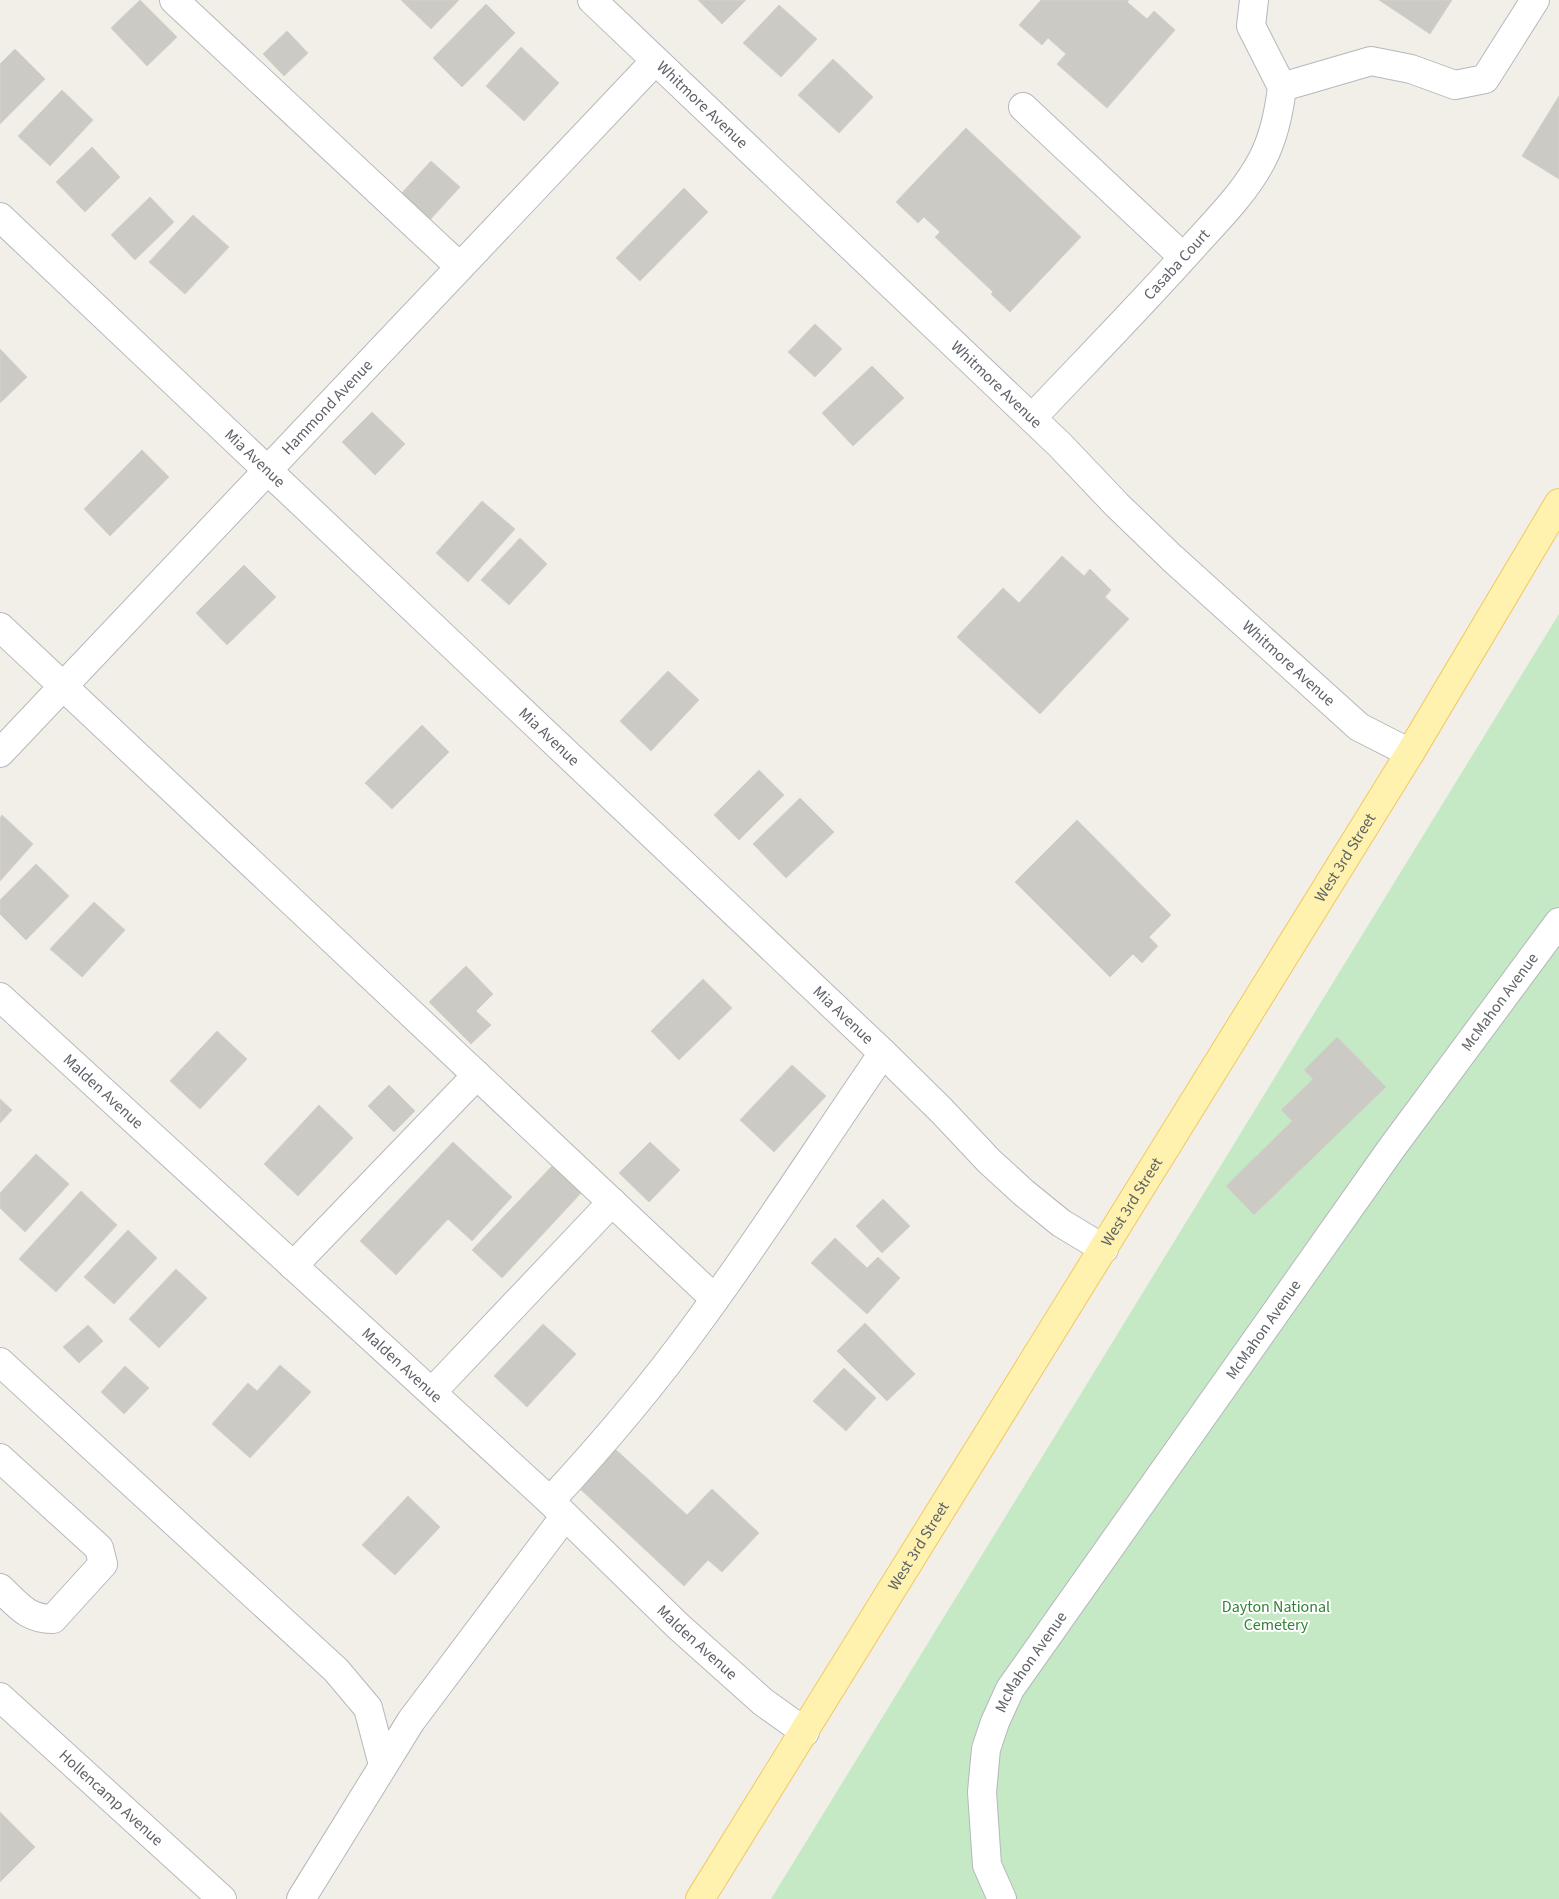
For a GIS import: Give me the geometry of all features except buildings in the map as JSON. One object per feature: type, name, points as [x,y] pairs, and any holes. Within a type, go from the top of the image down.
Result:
[{"type":"main road","name":"West 3rd Street","points":[[700,1899],[1410,753],[1559,503]]},
{"type":"street","points":[[174,0],[460,267]]},
{"type":"street","name":"Whitmore Avenue","points":[[592,0],[1032,418],[1172,558],[1359,727],[1410,753]]},
{"type":"street","points":[[1254,0],[1251,26],[1282,87],[1371,62],[1411,70],[1455,85],[1485,79],[1535,0]]},
{"type":"street","name":"Hammond Avenue","points":[[0,753],[655,61]]},
{"type":"street","name":"Casaba Court","points":[[1032,418],[1184,257],[1250,181],[1272,137],[1279,114],[1282,87]]},
{"type":"street","points":[[1023,107],[1184,257]]},
{"type":"street","name":"Mia Avenue","points":[[0,217],[883,1053],[989,1161],[1061,1223],[1104,1249]]},
{"type":"street","points":[[0,627],[715,1299]]},
{"type":"street","name":"McMahon Avenue","points":[[1002,1899],[987,1864],[982,1792],[986,1749],[995,1722],[1010,1689],[1391,1149],[1559,922]]},
{"type":"street","name":"Malden Avenue","points":[[0,997],[432,1392],[557,1508],[678,1626],[763,1702],[805,1732]]},
{"type":"street","points":[[301,1899],[411,1721],[557,1508],[584,1465],[638,1400],[715,1299],[795,1185],[883,1053]]},
{"type":"street","points":[[293,1266],[477,1075]]},
{"type":"street","points":[[432,1392],[612,1202]]},
{"type":"street","points":[[0,1362],[336,1670],[368,1708],[384,1765]]},
{"type":"street","points":[[0,1458],[99,1548],[103,1564],[53,1619],[39,1619],[23,1610],[0,1588]]},
{"type":"street","name":"Hollencamp Avenue","points":[[0,1697],[222,1899]]},
{"type":"green space","name":"Dayton National Cemetery","points":[[1559,614],[1559,1899],[771,1899]]}]
